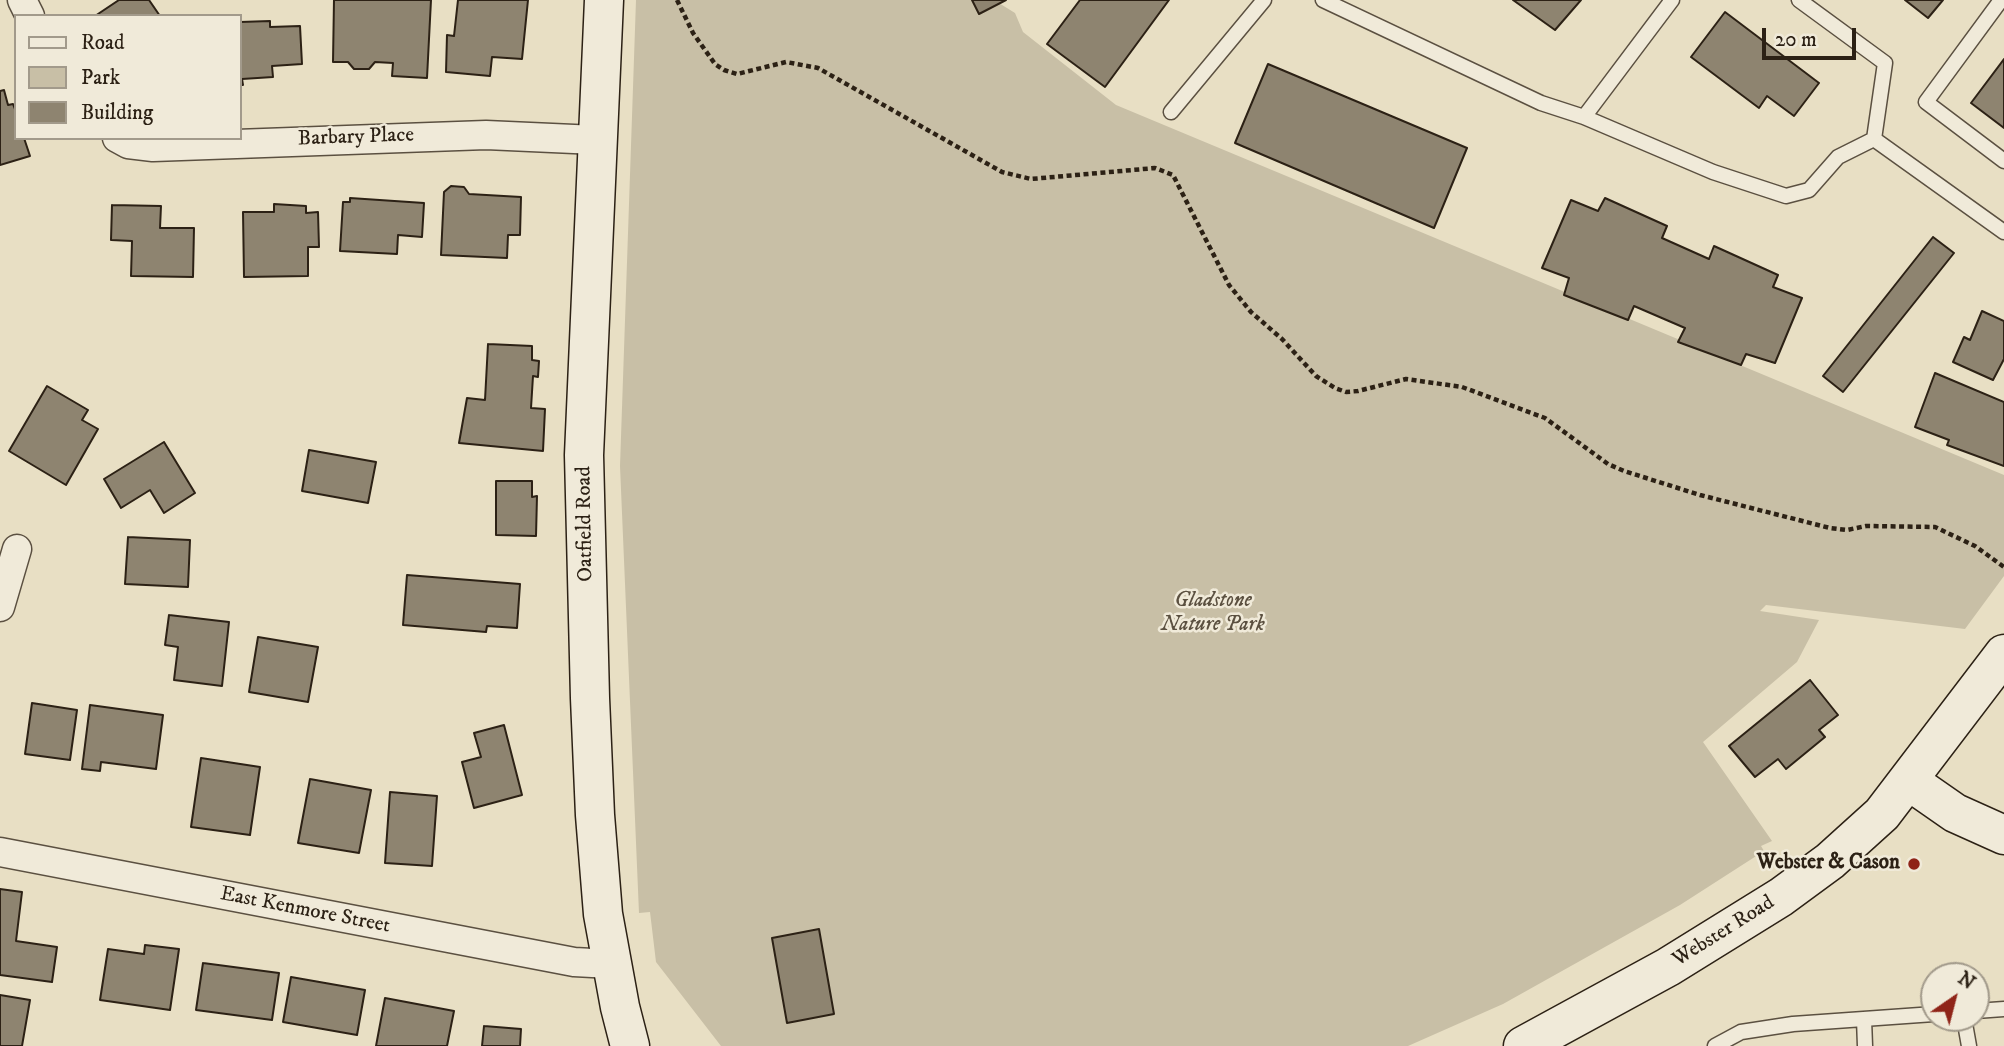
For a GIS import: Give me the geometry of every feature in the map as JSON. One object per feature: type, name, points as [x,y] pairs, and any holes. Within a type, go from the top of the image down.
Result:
[{"type":"main road","name":"Oatfield Road","points":[[604,0],[584,455],[595,815],[611,964],[630,1046]]},
{"type":"main road","name":"Webster Road","points":[[1523,1046],[1668,967],[1781,897],[1861,835],[1909,781],[2004,654]]},
{"type":"main road","points":[[1909,781],[1955,813],[2004,835]]},
{"type":"street","name":"Barbary Place","points":[[121,140],[128,144],[153,147],[310,139],[486,135],[596,140]]},
{"type":"street","points":[[0,607],[17,549]]},
{"type":"street","name":"East Kenmore Street","points":[[0,852],[574,962],[611,964]]},
{"type":"lane","points":[[1171,112],[1264,0]]},
{"type":"lane","points":[[1323,0],[1541,103],[1584,117],[1713,172],[1786,196],[1809,190],[1838,157],[1874,139]]},
{"type":"lane","points":[[1584,117],[1672,0]]},
{"type":"lane","points":[[1799,0],[1885,63],[1874,139]]},
{"type":"lane","points":[[2001,0],[1926,102],[2004,161]]},
{"type":"lane","points":[[1874,139],[2004,232]]},
{"type":"lane","points":[[1715,1046],[1741,1032],[1793,1024],[1920,1015]]},
{"type":"lane","points":[[1864,1019],[1865,1046]]},
{"type":"path","points":[[677,0],[694,33],[715,64],[724,71],[737,74],[786,62],[818,68],[1002,172],[1031,179],[1155,168],[1174,175],[1235,292],[1316,376],[1335,388],[1346,392],[1358,391],[1406,379],[1462,387],[1545,418],[1608,464],[1624,471],[1700,495],[1830,528],[1847,530],[1866,526],[1935,527],[1975,546],[2004,566]]},
{"type":"green space","name":"Gladstone Nature Park","points":[[636,0],[994,0],[1015,13],[1023,32],[1116,105],[2004,475],[2004,576],[1965,629],[1766,605],[1760,611],[1819,620],[1797,662],[1703,742],[1772,841],[1761,846],[1764,851],[1680,905],[1503,1004],[1408,1046],[721,1046],[656,962],[650,912],[639,913],[620,466]]},
{"type":"building","points":[[119,0],[149,0],[159,14],[98,14]]},
{"type":"building","points":[[334,0],[431,0],[427,78],[392,76],[393,63],[375,62],[369,69],[354,69],[348,62],[333,62]]},
{"type":"building","points":[[458,0],[528,0],[522,59],[492,57],[490,76],[446,72],[447,35],[454,36]]},
{"type":"building","points":[[972,0],[1006,0],[979,14]]},
{"type":"building","points":[[1080,0],[1169,0],[1105,87],[1047,44]]},
{"type":"building","points":[[1513,0],[1581,0],[1555,30]]},
{"type":"building","points":[[1905,0],[1943,0],[1928,18]]},
{"type":"building","points":[[1725,12],[1819,83],[1794,116],[1767,96],[1759,108],[1691,57]]},
{"type":"building","points":[[270,21],[270,27],[300,26],[302,64],[272,66],[273,77],[242,79],[242,22]]},
{"type":"building","points":[[2004,59],[2004,128],[1971,103]]},
{"type":"building","points":[[1268,64],[1467,148],[1434,228],[1235,143]]},
{"type":"building","points":[[4,90],[8,105],[13,104],[14,107],[14,140],[25,140],[30,156],[0,165],[0,91]]},
{"type":"building","points":[[451,186],[464,187],[469,194],[521,197],[520,235],[508,235],[507,258],[441,255],[444,192]]},
{"type":"building","points":[[350,198],[424,203],[422,237],[398,235],[397,254],[340,251],[343,202],[350,202]]},
{"type":"building","points":[[1605,198],[1667,226],[1662,238],[1709,259],[1714,246],[1778,275],[1773,287],[1802,298],[1775,363],[1746,354],[1741,365],[1678,342],[1685,328],[1634,306],[1628,320],[1564,295],[1569,278],[1542,268],[1571,200],[1598,211]]},
{"type":"building","points":[[274,204],[306,206],[306,213],[318,212],[319,247],[308,247],[308,276],[244,277],[243,212],[274,212]]},
{"type":"building","points":[[112,205],[161,206],[160,228],[194,228],[193,277],[131,276],[132,241],[111,240]]},
{"type":"building","points":[[1933,237],[1954,253],[1843,392],[1823,376]]},
{"type":"building","points":[[1982,311],[2004,321],[2004,359],[1993,380],[1953,362],[1964,337],[1970,340]]},
{"type":"building","points":[[488,344],[532,346],[532,360],[539,361],[538,377],[533,376],[531,408],[545,409],[543,451],[459,443],[467,398],[485,400]]},
{"type":"building","points":[[1935,373],[2004,402],[2004,466],[1947,445],[1949,440],[1915,427]]},
{"type":"building","points":[[47,386],[88,410],[82,420],[98,429],[66,485],[9,451]]},
{"type":"building","points":[[164,442],[195,493],[164,513],[150,490],[121,508],[104,479]]},
{"type":"building","points":[[309,450],[376,462],[368,503],[302,491]]},
{"type":"building","points":[[496,481],[532,481],[532,497],[537,496],[536,536],[496,535]]},
{"type":"building","points":[[128,537],[190,540],[188,587],[125,584]]},
{"type":"building","points":[[407,575],[520,584],[517,628],[487,626],[486,632],[403,625]]},
{"type":"building","points":[[169,615],[229,622],[222,686],[174,680],[178,647],[165,645]]},
{"type":"building","points":[[258,637],[318,647],[308,702],[249,692]]},
{"type":"building","points":[[1810,680],[1838,715],[1819,730],[1825,737],[1786,769],[1778,759],[1755,777],[1729,746]]},
{"type":"building","points":[[32,703],[77,710],[70,760],[25,754]]},
{"type":"building","points":[[90,705],[163,715],[156,769],[101,762],[100,771],[82,769]]},
{"type":"building","points":[[504,725],[522,795],[474,808],[462,762],[481,757],[474,733]]},
{"type":"building","points":[[201,758],[260,767],[250,835],[191,827]]},
{"type":"building","points":[[310,779],[371,790],[359,853],[298,843]]},
{"type":"building","points":[[390,792],[437,796],[432,866],[385,863]]},
{"type":"building","points":[[0,889],[22,892],[16,941],[57,947],[52,982],[0,975]]},
{"type":"building","points":[[819,929],[834,1014],[787,1023],[772,938]]},
{"type":"building","points":[[145,945],[179,949],[170,1010],[100,1000],[108,949],[144,954]]},
{"type":"building","points":[[203,963],[279,973],[272,1020],[196,1010]]},
{"type":"building","points":[[291,977],[365,990],[357,1035],[283,1022]]},
{"type":"building","points":[[0,995],[30,1000],[22,1046],[0,1046]]},
{"type":"building","points":[[385,998],[454,1011],[447,1046],[376,1046]]},
{"type":"building","points":[[484,1026],[521,1029],[520,1046],[482,1046]]},
{"type":"place","name":"Webster & Cason","points":[[1914,864]]}]
